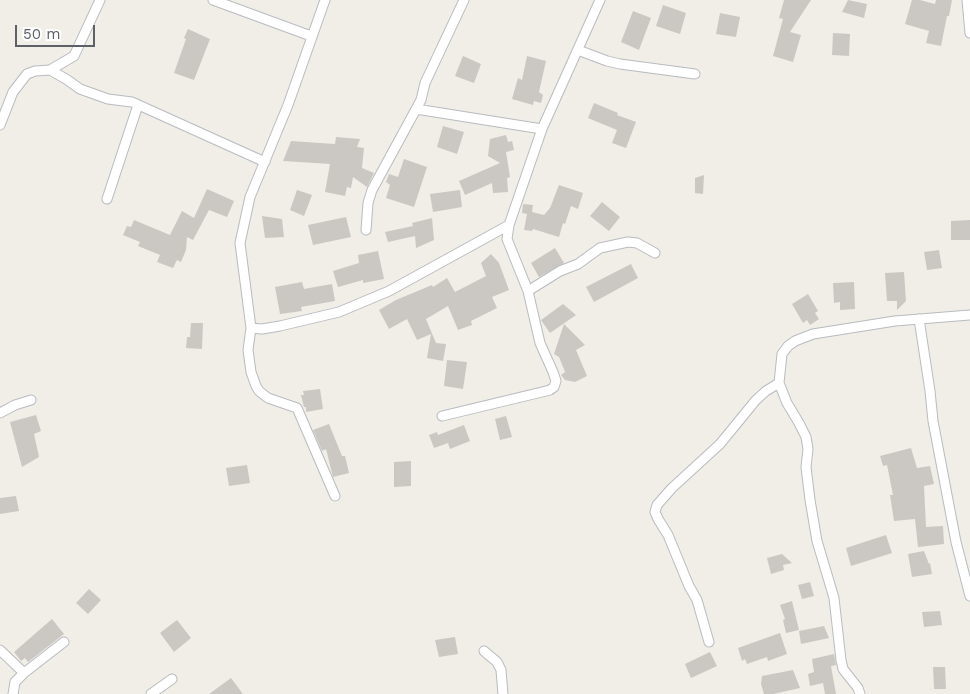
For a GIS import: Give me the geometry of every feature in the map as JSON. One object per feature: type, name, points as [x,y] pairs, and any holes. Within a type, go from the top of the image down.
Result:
[{"type":"street","points":[[0,125],[13,92],[27,74],[50,70],[74,56],[100,0]]},
{"type":"street","points":[[213,0],[311,36]]},
{"type":"street","points":[[325,0],[288,105],[250,198],[240,243],[251,328],[248,350],[251,372],[256,386],[268,398],[297,408],[335,496]]},
{"type":"street","points":[[366,230],[368,203],[372,190],[421,100],[425,83],[464,0]]},
{"type":"street","points":[[442,416],[550,390],[554,387],[556,381],[540,343],[528,290],[508,239],[509,225],[542,129],[600,0]]},
{"type":"street","points":[[967,0],[970,33]]},
{"type":"street","points":[[578,50],[620,64],[695,74]]},
{"type":"street","points":[[50,70],[83,90],[108,99],[126,100],[138,104],[265,162]]},
{"type":"street","points":[[107,199],[138,104]]},
{"type":"street","points":[[416,109],[542,129]]},
{"type":"street","points":[[251,328],[262,329],[280,326],[339,312],[389,291],[509,225]]},
{"type":"street","points":[[528,290],[560,271],[578,264],[600,248],[628,242],[637,243],[655,253]]},
{"type":"street","points":[[860,694],[858,688],[843,669],[834,598],[817,541],[810,500],[806,468],[808,449],[806,437],[787,403],[779,383],[782,354],[788,346],[804,336],[895,321],[970,315]]},
{"type":"street","points":[[918,320],[933,421],[956,542],[970,596]]},
{"type":"street","points":[[709,642],[697,600],[689,586],[671,541],[658,520],[657,505],[667,493],[720,444],[756,400],[779,383]]},
{"type":"street","points":[[0,412],[31,400]]},
{"type":"street","points":[[14,694],[15,682],[64,642]]},
{"type":"street","points":[[0,650],[24,673]]},
{"type":"street","points":[[484,651],[497,662],[501,670],[503,694]]},
{"type":"street","points":[[151,694],[172,679]]},
{"type":"building","points":[[784,0],[811,0],[790,32],[801,35],[793,62],[773,56],[783,19],[779,18]]},
{"type":"building","points":[[848,0],[867,4],[864,18],[842,12]]},
{"type":"building","points":[[912,0],[935,4],[936,0],[952,0],[941,46],[926,43],[929,31],[905,24]]},
{"type":"building","points":[[663,5],[686,13],[680,34],[656,26]]},
{"type":"building","points":[[633,11],[651,18],[639,50],[621,42]]},
{"type":"building","points":[[720,13],[740,17],[736,37],[716,34]]},
{"type":"building","points":[[188,29],[210,39],[194,80],[174,73]]},
{"type":"building","points":[[833,33],[850,34],[849,56],[832,55]]},
{"type":"building","points":[[463,56],[481,64],[474,83],[455,76]]},
{"type":"building","points":[[527,56],[546,61],[539,92],[543,95],[541,103],[534,101],[533,105],[512,99],[518,78],[522,80]]},
{"type":"building","points":[[594,103],[636,122],[626,148],[612,143],[617,130],[588,118]]},
{"type":"building","points":[[443,126],[464,132],[457,154],[437,147]]},
{"type":"building","points":[[506,135],[508,142],[512,141],[514,150],[506,152],[510,177],[507,178],[508,192],[493,193],[492,183],[465,195],[459,181],[500,163],[488,156],[490,139]]},
{"type":"building","points":[[336,137],[360,139],[357,147],[364,148],[362,168],[374,173],[367,187],[353,177],[351,188],[347,187],[345,196],[325,192],[330,164],[283,161],[291,141],[335,144]]},
{"type":"building","points":[[404,159],[427,167],[414,207],[386,198],[390,185],[386,182],[389,174],[398,177]]},
{"type":"building","points":[[704,175],[703,194],[695,193],[695,178]]},
{"type":"building","points":[[559,185],[583,193],[578,209],[571,206],[559,237],[533,229],[532,231],[524,230],[527,214],[522,213],[523,204],[533,205],[532,212],[544,215],[550,208]]},
{"type":"building","points":[[207,189],[234,201],[227,217],[209,210],[193,240],[187,237],[186,250],[181,262],[177,260],[173,268],[157,262],[160,255],[138,246],[140,242],[123,235],[127,226],[131,227],[134,220],[170,235],[182,211],[194,218]]},
{"type":"building","points":[[297,190],[312,195],[304,216],[290,210]]},
{"type":"building","points":[[460,190],[462,207],[433,212],[430,194]]},
{"type":"building","points":[[602,202],[620,217],[609,231],[590,216]]},
{"type":"building","points":[[262,216],[282,219],[284,237],[265,238]]},
{"type":"building","points":[[346,217],[351,237],[313,245],[308,225]]},
{"type":"building","points":[[432,218],[434,240],[416,248],[415,236],[388,242],[385,232],[413,226],[412,223]]},
{"type":"building","points":[[970,220],[970,240],[951,240],[951,221]]},
{"type":"building","points":[[555,248],[564,263],[539,277],[531,263]]},
{"type":"building","points":[[939,250],[942,268],[927,270],[924,252]]},
{"type":"building","points":[[378,251],[384,279],[363,283],[363,280],[338,287],[333,271],[359,263],[358,255]]},
{"type":"building","points":[[491,254],[499,263],[509,290],[492,297],[497,308],[471,321],[472,325],[458,330],[448,306],[426,319],[436,343],[446,344],[443,361],[427,358],[431,334],[417,340],[407,319],[389,329],[379,310],[396,300],[432,285],[433,287],[447,278],[455,292],[486,276],[481,263]]},
{"type":"building","points":[[631,264],[638,278],[594,302],[586,287]]},
{"type":"building","points":[[904,272],[906,301],[897,310],[897,301],[887,301],[885,273]]},
{"type":"building","points":[[302,282],[304,289],[332,284],[335,301],[301,307],[302,311],[280,314],[275,287]]},
{"type":"building","points":[[854,282],[855,309],[840,310],[840,302],[834,303],[833,283]]},
{"type":"building","points":[[808,294],[818,311],[815,313],[819,319],[810,325],[807,320],[803,323],[792,304]]},
{"type":"building","points":[[563,304],[576,315],[550,333],[541,320]]},
{"type":"building","points":[[191,323],[203,323],[202,349],[186,348],[187,337],[190,337]]},
{"type":"building","points":[[564,324],[585,345],[576,350],[587,376],[575,382],[565,380],[561,375],[565,372],[559,357],[554,354]]},
{"type":"building","points":[[447,360],[467,362],[463,389],[444,386]]},
{"type":"building","points":[[320,389],[323,409],[306,412],[301,395],[304,395],[303,391]]},
{"type":"building","points":[[36,415],[41,431],[34,434],[39,457],[22,467],[10,422]]},
{"type":"building","points":[[506,416],[512,437],[500,440],[495,419]]},
{"type":"building","points":[[329,424],[342,456],[345,456],[349,473],[333,477],[326,449],[322,451],[313,430]]},
{"type":"building","points":[[464,425],[470,441],[450,449],[448,443],[434,448],[429,435],[437,432],[438,435]]},
{"type":"building","points":[[911,448],[917,468],[930,466],[934,484],[924,486],[926,527],[943,526],[944,544],[918,547],[915,519],[894,521],[890,495],[893,495],[887,465],[883,466],[880,456]]},
{"type":"building","points":[[411,461],[411,486],[394,487],[394,462]]},
{"type":"building","points":[[247,465],[250,483],[229,486],[226,468]]},
{"type":"building","points":[[16,496],[19,511],[0,514],[0,498]]},
{"type":"building","points":[[886,535],[892,553],[851,566],[846,548]]},
{"type":"building","points":[[924,551],[930,563],[932,574],[912,577],[908,554]]},
{"type":"building","points":[[782,554],[792,563],[783,565],[784,570],[771,574],[767,558]]},
{"type":"building","points":[[810,582],[814,596],[802,599],[798,585]]},
{"type":"building","points":[[89,589],[101,600],[88,614],[76,603]]},
{"type":"building","points":[[792,601],[799,630],[786,633],[783,620],[785,619],[780,605]]},
{"type":"building","points":[[940,611],[942,625],[924,627],[922,612]]},
{"type":"building","points":[[52,619],[64,634],[28,662],[25,658],[21,661],[14,652]]},
{"type":"building","points":[[177,620],[191,638],[174,652],[160,633]]},
{"type":"building","points":[[824,626],[829,638],[801,644],[799,631]]},
{"type":"building","points":[[780,633],[787,654],[768,661],[767,657],[747,664],[745,659],[742,661],[738,648]]},
{"type":"building","points":[[455,637],[458,654],[439,657],[435,640]]},
{"type":"building","points":[[710,652],[717,666],[691,678],[685,664]]},
{"type":"building","points":[[834,654],[836,665],[831,666],[836,694],[825,694],[823,683],[810,686],[808,674],[814,672],[812,659]]},
{"type":"building","points":[[933,667],[945,667],[946,689],[934,689]]},
{"type":"building","points":[[793,670],[800,688],[764,694],[761,684],[762,676]]},
{"type":"building","points":[[231,678],[243,694],[209,694]]}]
